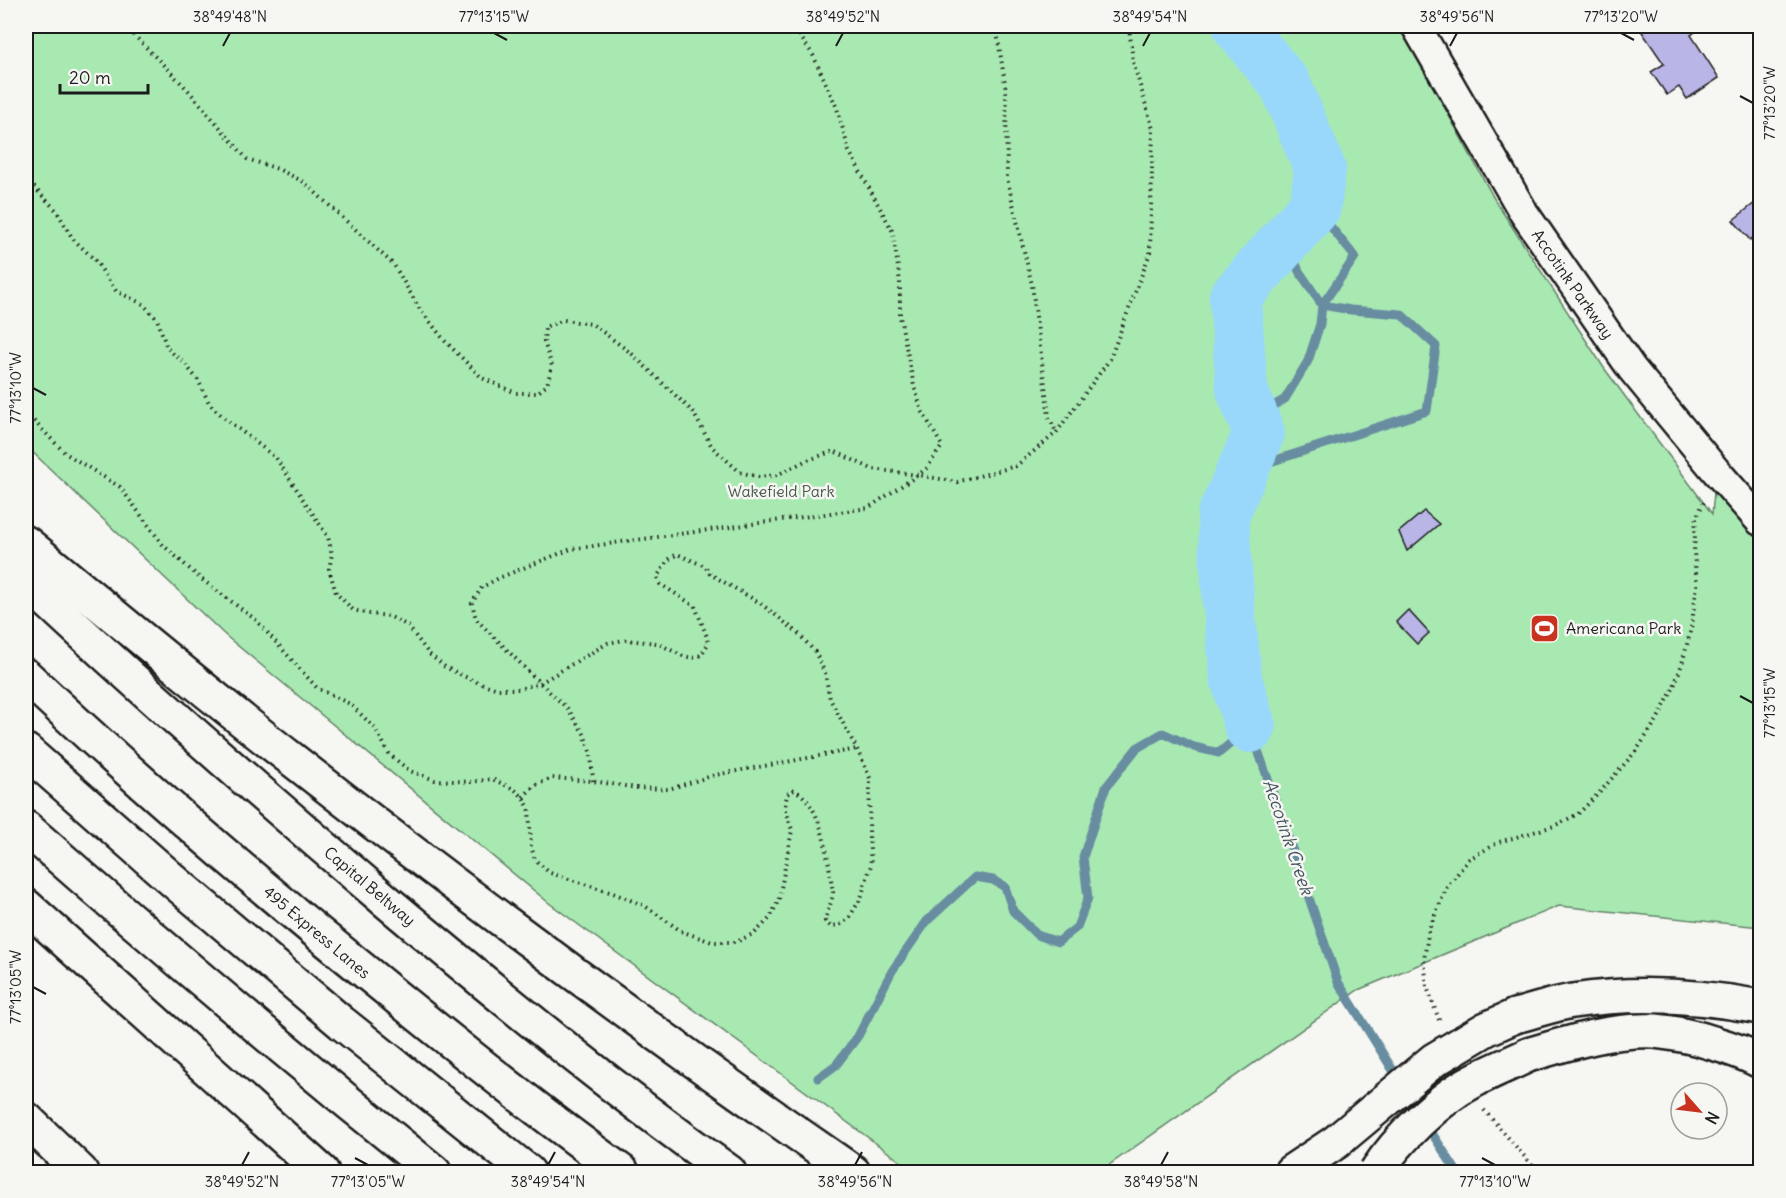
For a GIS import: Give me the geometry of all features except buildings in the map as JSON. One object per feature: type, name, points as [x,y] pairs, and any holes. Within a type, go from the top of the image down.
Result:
[{"type":"main road","points":[[26,543],[287,756],[429,866],[747,1100],[855,1173]]},
{"type":"main road","name":"Capital Beltway","points":[[26,582],[206,747],[437,943],[551,1036],[729,1173]]},
{"type":"main road","name":"495 Express Lanes","points":[[26,676],[170,809],[328,942],[622,1173]]},
{"type":"main road","points":[[26,751],[237,935],[528,1173]]},
{"type":"main road","points":[[26,828],[288,1054],[434,1173]]},
{"type":"main road","points":[[26,906],[322,1173]]},
{"type":"main road","points":[[1291,1173],[1335,1142],[1434,1060],[1486,1029],[1515,1016],[1572,1001],[1613,996],[1690,996],[1761,1007]]},
{"type":"main road","points":[[1376,1173],[1402,1139],[1434,1109],[1471,1082],[1528,1055],[1572,1042],[1614,1034],[1654,1031],[1698,1038],[1744,1052],[1761,1061]]},
{"type":"main road","points":[[26,1119],[81,1173]]},
{"type":"street","name":"Accotink Parkway","points":[[1416,26],[1524,213],[1632,369],[1716,471],[1761,521]]},
{"type":"path","points":[[125,26],[188,90],[247,159],[278,169],[304,182],[394,265],[418,308],[445,341],[482,378],[516,393],[537,393],[547,385],[552,366],[544,342],[545,327],[564,320],[592,324],[631,353],[693,412],[712,447],[740,472],[759,477],[777,474],[834,450],[872,468],[957,482],[1016,466],[1056,433],[1110,359],[1150,254],[1153,129],[1133,62],[1129,26]]},
{"type":"path","points":[[593,781],[591,754],[584,734],[568,709],[476,619],[472,603],[482,587],[571,549],[868,508],[927,468],[942,446],[922,411],[914,386],[900,317],[900,282],[893,232],[849,151],[837,108],[813,55],[793,26]]},
{"type":"path","points":[[996,26],[1006,90],[1007,178],[1032,285],[1049,417],[1056,433]]},
{"type":"path","points":[[26,159],[29,182],[56,210],[73,239],[95,260],[116,291],[143,304],[157,319],[167,348],[198,380],[209,403],[276,458],[328,537],[332,554],[329,569],[336,593],[353,610],[389,616],[408,626],[429,654],[445,667],[474,681],[498,689],[519,689],[540,683],[608,643],[625,640],[657,642],[683,656],[693,658],[701,655],[708,645],[695,606],[660,584],[657,577],[668,560],[677,554],[705,566],[710,574],[760,603],[797,632],[815,652],[825,673],[830,699],[857,748],[870,778],[868,835],[871,865],[861,898],[849,918],[840,925],[830,926],[825,921],[832,903],[833,892],[821,829],[811,803],[794,790],[787,795],[785,807],[792,830],[779,898],[770,918],[755,933],[736,942],[712,942],[681,931],[645,906],[550,873],[535,860],[531,846],[529,808],[523,797],[514,789],[492,779],[471,782],[435,780],[410,771],[390,756],[375,728],[350,704],[317,688],[256,620],[200,578],[163,545],[120,487],[65,453],[26,413]]},
{"type":"path","points":[[1441,1024],[1427,987],[1424,959],[1429,929],[1447,886],[1469,859],[1499,842],[1554,826],[1578,814],[1636,751],[1668,699],[1682,664],[1691,629],[1697,585],[1694,552],[1696,518],[1716,471]]},
{"type":"path","points":[[523,797],[534,786],[552,778],[593,781],[636,788],[669,789],[715,776],[857,748]]},
{"type":"path","points":[[1481,1104],[1486,1114],[1538,1173]]},
{"type":"green space","name":"Wakefield Park","points":[[26,26],[1400,26],[1496,202],[1604,368],[1712,514],[1716,471],[1760,528],[1760,927],[1559,906],[1358,990],[1099,1172],[915,1172],[549,903],[226,636],[26,446]]},
{"type":"waterway","name":"Accotink Creek","points":[[1238,26],[1285,84],[1320,169],[1315,207],[1235,297],[1242,390],[1259,433],[1223,515],[1236,678],[1250,727]]},
{"type":"waterway","name":"Accotink Creek","points":[[1253,418],[1285,399],[1308,361],[1320,324],[1322,305],[1355,257],[1315,207]]},
{"type":"waterway","name":"Accotink Creek","points":[[1242,471],[1427,411],[1436,346],[1401,314],[1322,305],[1299,271],[1286,240]]},
{"type":"waterway","points":[[818,1078],[836,1065],[858,1036],[892,971],[927,921],[975,877],[993,880],[1005,887],[1013,911],[1037,935],[1058,942],[1077,927],[1088,898],[1083,857],[1106,787],[1137,748],[1163,733],[1194,747],[1219,753],[1250,727],[1338,982],[1419,1112]]},
{"type":"waterway","name":"Accotink Creek","points":[[1426,1124],[1457,1172]]},
{"type":"place","name":"Americana Park","points":[[1545,628]]}]
